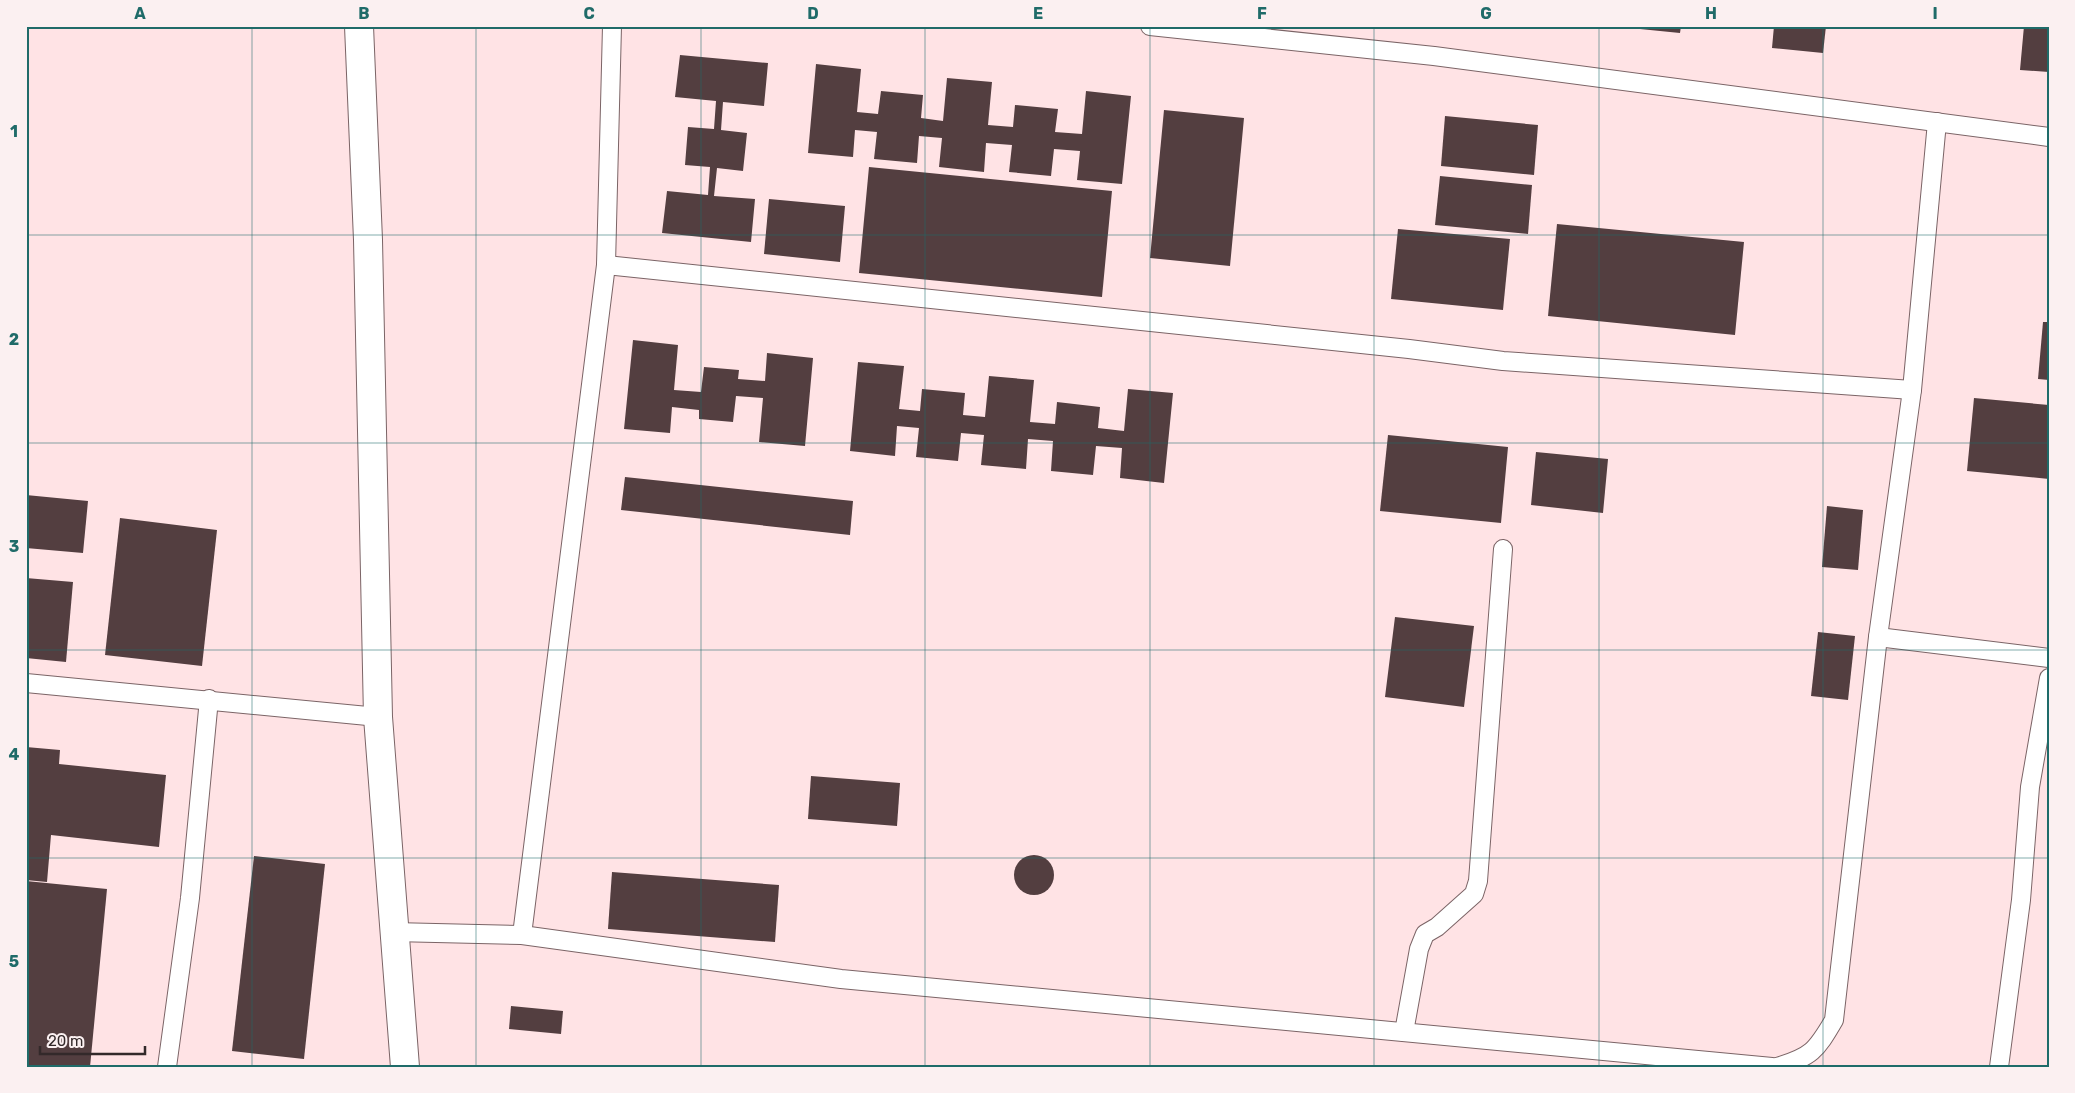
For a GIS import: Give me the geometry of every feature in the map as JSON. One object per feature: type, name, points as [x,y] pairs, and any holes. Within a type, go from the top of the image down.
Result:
[{"type":"street","points":[[359,26],[368,240],[378,717],[393,932],[405,1067]]},
{"type":"lane","points":[[522,935],[606,265],[612,26]]},
{"type":"lane","points":[[1150,26],[1434,56],[2049,137]]},
{"type":"lane","points":[[1776,1067],[1800,1060],[1819,1045],[1834,1020],[1878,636],[1912,390],[1937,122]]},
{"type":"lane","points":[[606,265],[1409,348],[1503,361],[1912,390]]},
{"type":"lane","points":[[1404,1032],[1420,949],[1425,934],[1437,927],[1474,894],[1478,881],[1503,549]]},
{"type":"lane","points":[[1878,636],[2049,658]]},
{"type":"lane","points":[[1999,1067],[2021,900],[2030,787],[2049,678]]},
{"type":"lane","points":[[26,683],[209,699],[378,717]]},
{"type":"lane","points":[[167,1067],[190,898],[209,699]]},
{"type":"lane","points":[[393,932],[522,935],[841,979],[1772,1067]]},
{"type":"shaded area","points":[[26,26],[2049,26],[2049,1067],[26,1067]]},
{"type":"building","points":[[1630,26],[1681,26],[1680,33],[1630,28]]},
{"type":"building","points":[[1774,26],[1826,26],[1823,53],[1772,48]]},
{"type":"building","points":[[2024,26],[2049,26],[2049,72],[2020,70]]},
{"type":"building","points":[[680,55],[768,63],[764,106],[723,102],[721,130],[747,133],[743,171],[717,168],[714,196],[755,199],[751,242],[662,233],[667,191],[708,195],[710,167],[685,165],[688,127],[714,129],[716,101],[675,97]]},
{"type":"building","points":[[816,64],[861,69],[857,112],[878,114],[881,91],[923,95],[921,118],[943,121],[947,78],[992,82],[988,125],[1013,127],[1015,105],[1058,109],[1055,132],[1082,134],[1086,91],[1131,96],[1122,184],[1077,180],[1080,151],[1054,149],[1051,176],[1009,172],[1012,145],[986,143],[984,172],[939,167],[942,138],[919,136],[917,163],[874,159],[877,132],[855,130],[853,157],[808,153]]},
{"type":"building","points":[[1164,110],[1244,118],[1230,266],[1150,258]]},
{"type":"building","points":[[1445,116],[1538,125],[1534,175],[1441,166]]},
{"type":"building","points":[[869,167],[1112,191],[1102,297],[859,273]]},
{"type":"building","points":[[1440,176],[1532,185],[1528,234],[1435,225]]},
{"type":"building","points":[[769,199],[845,206],[840,262],[764,254]]},
{"type":"building","points":[[1557,224],[1744,242],[1735,335],[1548,316]]},
{"type":"building","points":[[1398,229],[1510,239],[1503,310],[1391,299]]},
{"type":"building","points":[[2043,322],[2049,322],[2049,380],[2038,379]]},
{"type":"building","points":[[633,340],[678,345],[674,390],[701,392],[704,367],[739,370],[738,379],[765,381],[767,353],[813,358],[805,446],[759,442],[763,398],[736,396],[733,422],[699,419],[699,410],[672,407],[670,433],[624,429]]},
{"type":"building","points":[[858,362],[904,366],[899,409],[920,411],[922,389],[965,393],[963,415],[985,417],[989,376],[1034,380],[1030,422],[1055,424],[1057,402],[1100,407],[1098,428],[1124,431],[1128,389],[1173,393],[1164,483],[1120,478],[1122,448],[1096,446],[1093,475],[1051,471],[1053,441],[1028,439],[1026,469],[981,465],[984,435],[961,433],[958,461],[916,457],[919,428],[897,426],[895,456],[850,451]]},
{"type":"building","points":[[1974,398],[2049,405],[2049,479],[1967,471]]},
{"type":"building","points":[[1388,435],[1508,447],[1501,523],[1380,511]]},
{"type":"building","points":[[1536,452],[1608,459],[1603,513],[1531,505]]},
{"type":"building","points":[[625,477],[853,501],[850,535],[621,510]]},
{"type":"building","points":[[26,495],[88,501],[83,553],[26,548]]},
{"type":"building","points":[[1827,506],[1863,510],[1858,570],[1822,567]]},
{"type":"building","points":[[120,518],[217,530],[202,666],[105,655]]},
{"type":"building","points":[[26,578],[73,582],[66,662],[26,658]]},
{"type":"building","points":[[1395,617],[1474,626],[1464,707],[1385,697]]},
{"type":"building","points":[[1818,632],[1855,636],[1848,700],[1811,696]]},
{"type":"building","points":[[26,747],[60,750],[59,764],[166,775],[159,847],[51,835],[47,882],[26,880]]},
{"type":"building","points":[[811,776],[900,783],[897,826],[808,819]]},
{"type":"building","points":[[1038,855],[1045,858],[1051,864],[1054,875],[1053,883],[1045,892],[1038,895],[1030,895],[1023,892],[1015,883],[1014,871],[1017,864],[1026,856]]},
{"type":"building","points":[[254,856],[325,864],[304,1059],[232,1051]]},
{"type":"building","points":[[612,872],[779,885],[775,942],[608,929]]},
{"type":"building","points":[[26,881],[107,889],[90,1067],[26,1067]]},
{"type":"building","points":[[511,1006],[563,1011],[561,1034],[509,1029]]}]
